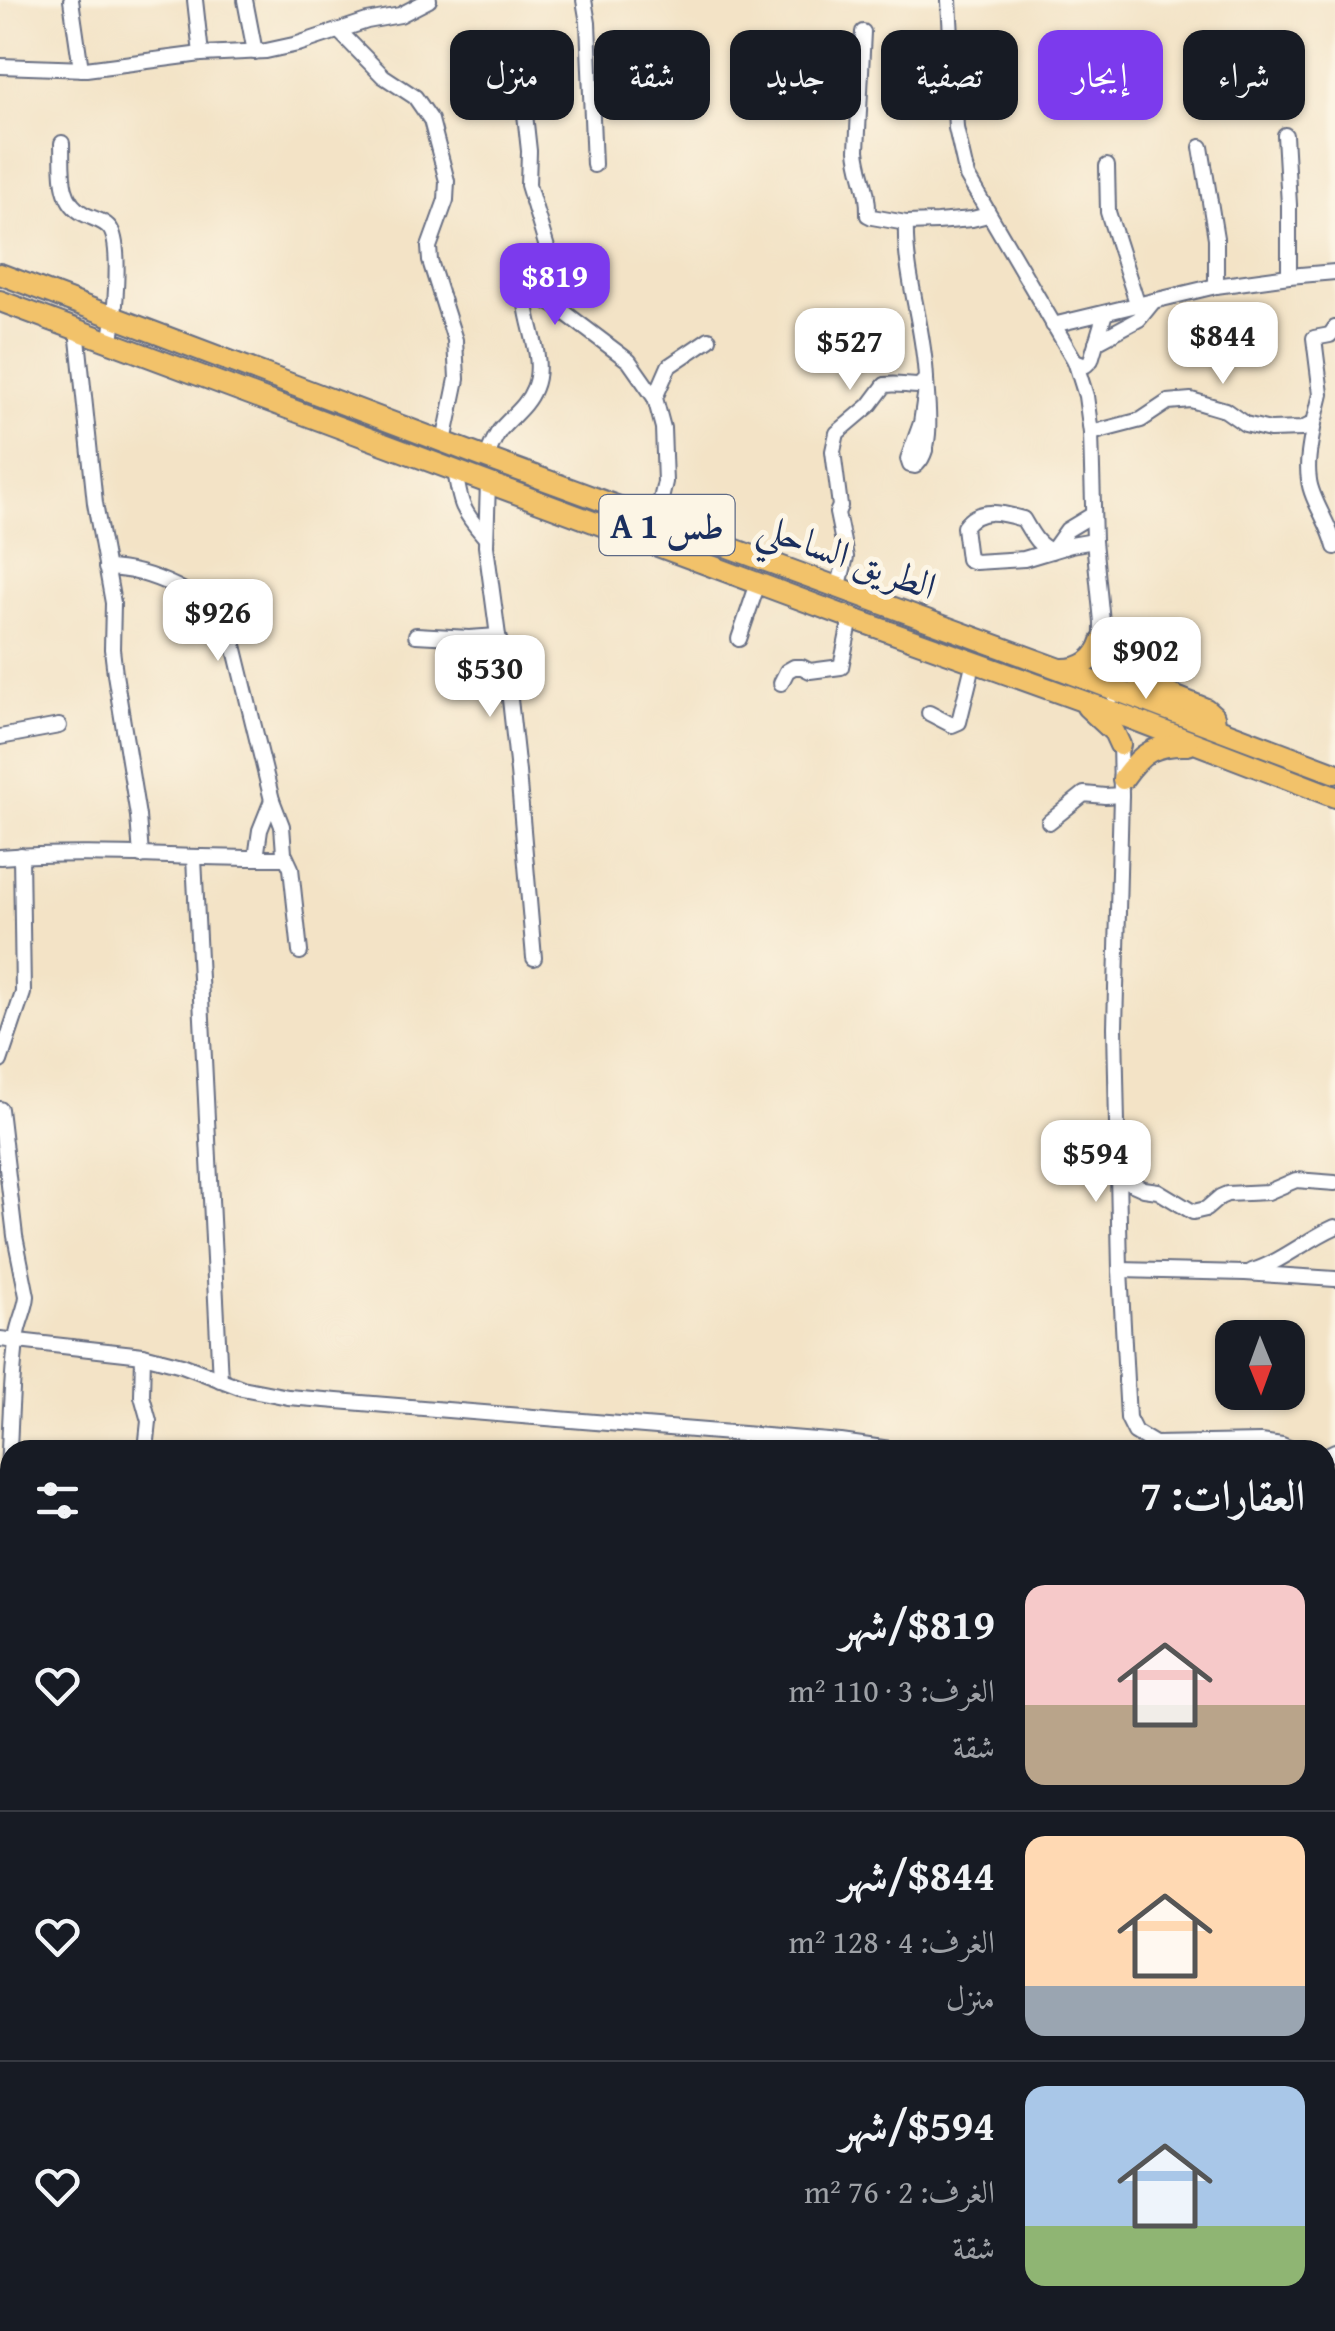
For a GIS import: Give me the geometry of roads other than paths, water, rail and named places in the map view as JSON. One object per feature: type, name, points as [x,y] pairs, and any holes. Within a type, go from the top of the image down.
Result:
[{"type":"highway","name":"الطريق الساحلي","points":[[0,274],[1060,669],[1208,749],[1335,797]]},
{"type":"highway","name":"الطريق الساحلي","points":[[0,301],[1078,700],[1120,704],[1214,726],[1335,773]]},
{"type":"highway","points":[[1060,669],[1083,666],[1105,637],[1126,668],[1144,682],[1210,712],[1214,726]]},
{"type":"highway","points":[[1078,700],[1109,726],[1120,745]]},
{"type":"highway","points":[[1122,787],[1140,757],[1157,748],[1178,745],[1208,749]]},
{"type":"street","points":[[71,0],[81,69]]},
{"type":"street","points":[[195,0],[201,54]]},
{"type":"street","points":[[245,0],[256,52]]},
{"type":"street","points":[[0,66],[81,69],[201,54],[256,52],[298,44],[429,0]]},
{"type":"street","points":[[584,0],[594,165]]},
{"type":"street","points":[[948,0],[956,128],[967,176],[1075,361],[1086,396],[1094,542],[1105,637],[1129,746],[1122,787]]},
{"type":"street","points":[[339,30],[370,65],[415,98],[431,120],[448,181],[446,200],[429,247],[455,340],[457,379],[444,442]]},
{"type":"street","points":[[862,32],[857,150],[868,215],[906,222],[988,215]]},
{"type":"street","points":[[486,458],[498,432],[517,415],[536,383],[534,335],[526,305],[526,265],[551,261],[528,185],[525,120]]},
{"type":"street","points":[[1285,135],[1290,205],[1289,276]]},
{"type":"street","points":[[62,143],[64,182],[70,203],[79,212],[108,226],[113,235],[116,274],[110,341]]},
{"type":"street","points":[[1201,146],[1216,238],[1216,286]]},
{"type":"street","points":[[1096,342],[1139,319],[1146,304],[1108,212],[1107,166]]},
{"type":"street","points":[[838,589],[846,556],[837,513],[840,506],[833,451],[837,433],[886,386],[926,384],[925,346],[905,245],[906,222]]},
{"type":"street","points":[[1053,326],[1216,286],[1335,272]]},
{"type":"street","points":[[526,289],[556,306],[629,361],[654,398],[663,428],[665,482],[656,521]]},
{"type":"street","points":[[1075,361],[1086,365],[1091,360],[1105,314]]},
{"type":"street","points":[[1335,328],[1330,335],[1314,338],[1321,394],[1309,454],[1309,482],[1335,547]]},
{"type":"street","points":[[77,330],[87,444],[112,603],[112,649],[141,856]]},
{"type":"street","points":[[654,398],[669,366],[708,339]]},
{"type":"street","points":[[1091,433],[1141,420],[1168,402],[1192,400],[1225,410],[1245,424],[1270,430],[1302,429],[1314,424]]},
{"type":"street","points":[[455,470],[460,504],[485,537]]},
{"type":"street","points":[[488,482],[485,537],[498,636],[506,662],[534,958]]},
{"type":"street","points":[[1052,551],[1034,538],[1023,520],[1003,513],[972,516],[964,527],[968,560],[976,562],[1024,559],[1094,542]]},
{"type":"street","points":[[1034,538],[1066,530],[1092,515]]},
{"type":"street","points":[[1052,551],[1066,530]]},
{"type":"street","points":[[106,568],[127,569],[166,580],[226,624],[235,644],[272,800],[282,826],[300,952]]},
{"type":"street","points":[[738,639],[758,583]]},
{"type":"street","points":[[781,683],[794,666],[810,671],[842,667],[851,618]]},
{"type":"street","points":[[416,635],[498,636]]},
{"type":"street","points":[[930,713],[952,725],[959,722],[974,661]]},
{"type":"street","points":[[1120,704],[1122,787],[1114,1027],[1120,1270],[1127,1410],[1135,1440]]},
{"type":"street","points":[[0,737],[59,726]]},
{"type":"street","points":[[1050,822],[1084,794],[1122,787]]},
{"type":"street","points":[[256,858],[260,830],[272,800]]},
{"type":"street","points":[[0,857],[98,854],[285,858]]},
{"type":"street","points":[[0,1061],[24,993],[20,855]]},
{"type":"street","points":[[194,858],[220,1380]]},
{"type":"street","points":[[0,1109],[15,1236],[27,1296],[17,1340],[11,1440]]},
{"type":"street","points":[[1117,1177],[1158,1191],[1193,1212],[1206,1210],[1227,1194],[1268,1192],[1296,1180],[1335,1184]]},
{"type":"street","points":[[1245,1273],[1284,1258],[1335,1227]]},
{"type":"street","points":[[1120,1270],[1335,1279]]},
{"type":"street","points":[[0,1339],[143,1355],[288,1398],[816,1440]]},
{"type":"street","points":[[143,1355],[147,1440]]},
{"type":"street","points":[[1135,1432],[1148,1440]]}]
